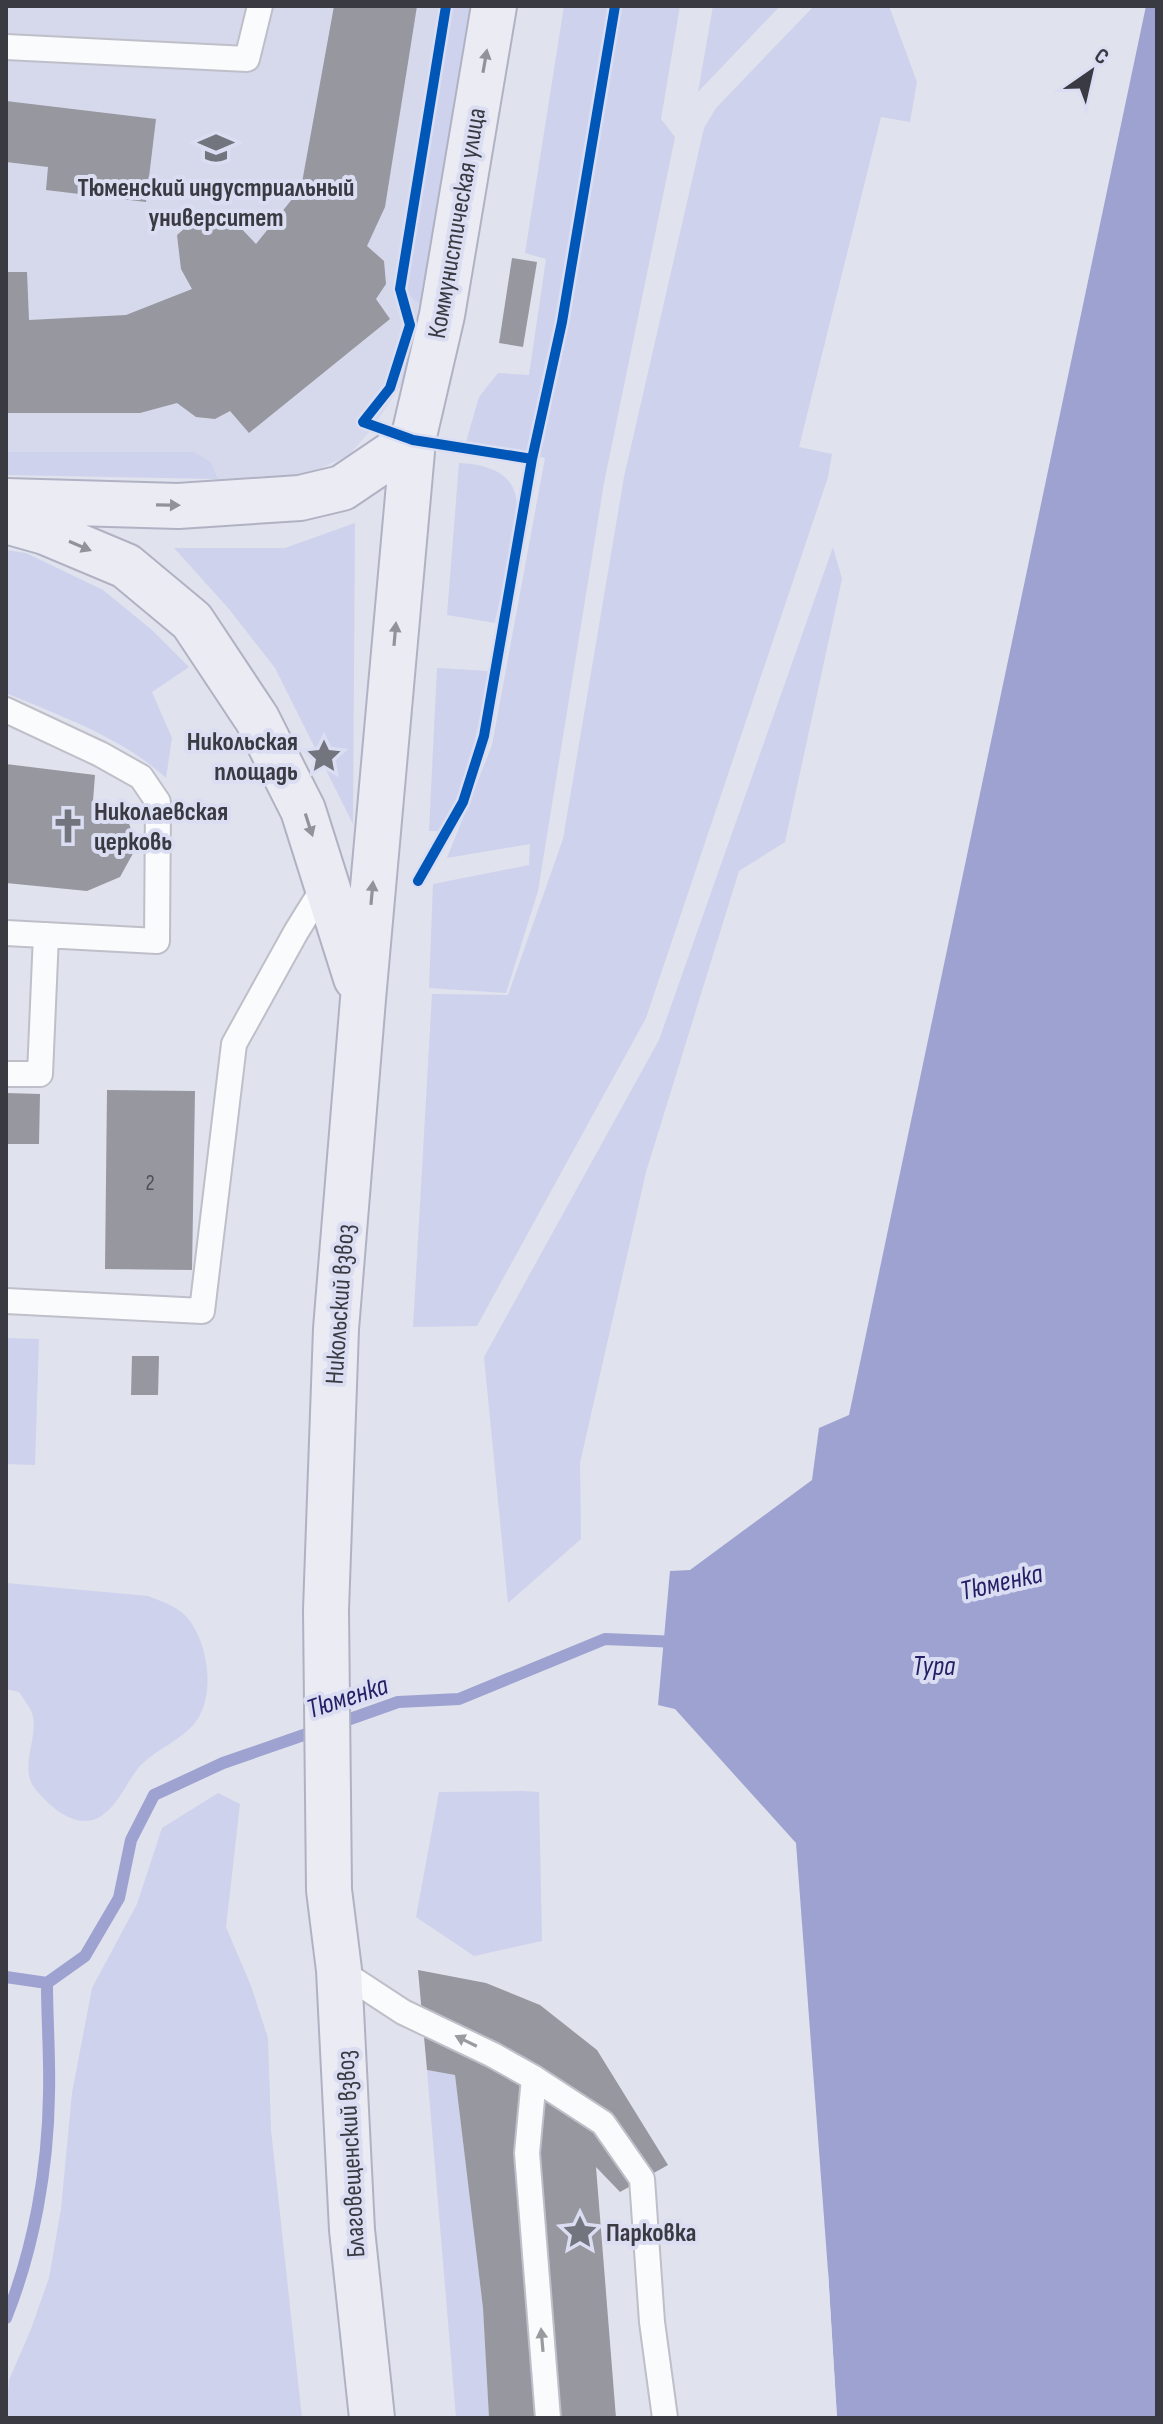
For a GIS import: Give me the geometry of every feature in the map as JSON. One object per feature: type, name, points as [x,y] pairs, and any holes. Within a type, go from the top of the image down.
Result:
[{"type":"main road","name":"Коммунистическая улица","points":[[363,999],[413,440],[442,315],[494,6]]},
{"type":"main road","points":[[6,501],[178,506],[300,498],[342,488],[413,440]]},
{"type":"main road","points":[[6,521],[45,532],[126,566],[192,621],[257,719],[303,810],[363,999]]},
{"type":"main road","name":"Никольский взвоз","points":[[329,1890],[326,1610],[336,1329],[363,999]]},
{"type":"main road","name":"Благовещенский взвоз","points":[[329,1890],[339,1970],[352,2230],[372,2418]]},
{"type":"lane","points":[[6,47],[247,59],[260,6]]},
{"type":"lane","points":[[6,710],[141,777],[158,802],[157,941],[6,933]]},
{"type":"lane","points":[[6,1301],[202,1311],[234,1044],[327,882]]},
{"type":"lane","points":[[6,1074],[40,1074],[46,935]]},
{"type":"lane","points":[[339,1970],[403,2012],[534,2078],[603,2123],[642,2179],[652,2322],[665,2418]]},
{"type":"lane","points":[[534,2078],[527,2153],[548,2418]]},
{"type":"shaded area","name":"Тюменский индустриальный университет","points":[[6,6],[449,6],[403,290],[425,309],[405,379],[371,430],[349,455],[308,474],[218,479],[211,462],[193,452],[6,452]]},
{"type":"shaded area","points":[[449,6],[472,6],[425,309],[403,290]]},
{"type":"shaded area","points":[[564,6],[680,6],[661,119],[675,137],[604,483],[538,891],[506,993],[429,988],[433,884],[529,865],[530,844],[447,858],[492,745],[545,458],[466,442],[479,397],[498,373],[529,375],[546,259],[525,253]]},
{"type":"shaded area","points":[[713,6],[780,6],[698,92]]},
{"type":"shaded area","points":[[814,6],[889,6],[917,82],[910,122],[881,117],[799,447],[832,454],[828,477],[646,1018],[477,1326],[413,1327],[432,994],[508,995],[563,839],[624,477],[704,128],[716,108]]},
{"type":"shaded area","points":[[6,452],[194,452],[211,462],[218,479],[6,475]]},
{"type":"shaded area","points":[[459,463],[500,473],[515,493],[514,538],[495,623],[447,615]]},
{"type":"shaded area","points":[[355,523],[353,824],[275,668],[229,609],[174,548],[285,548]]},
{"type":"shaded area","points":[[833,547],[842,579],[785,842],[739,871],[646,1172],[580,1463],[581,1539],[508,1603],[484,1357],[659,1040]]},
{"type":"shaded area","points":[[6,550],[26,553],[103,590],[152,630],[189,667],[152,692],[172,738],[166,778],[110,739],[6,693]]},
{"type":"shaded area","points":[[437,668],[489,671],[477,733],[458,793],[441,831],[429,831]]},
{"type":"shaded area","points":[[6,1338],[39,1339],[35,1465],[6,1464]]},
{"type":"shaded area","points":[[6,1583],[148,1596],[181,1612],[190,1621],[201,1643],[207,1683],[203,1709],[197,1720],[140,1766],[118,1800],[95,1819],[79,1821],[58,1811],[31,1781],[28,1762],[34,1723],[32,1713],[19,1692],[6,1689]]},
{"type":"shaded area","points":[[439,1792],[539,1792],[542,1941],[474,1956],[416,1917]]},
{"type":"shaded area","points":[[218,1793],[240,1804],[226,1927],[251,1986],[268,2038],[271,2130],[302,2418],[6,2418],[9,2380],[49,2278],[61,2209],[72,2093],[92,1988],[137,1904],[162,1828]]},
{"type":"shaded area","points":[[427,2070],[455,2075],[483,2308],[489,2418],[456,2418]]},
{"type":"water","name":"Тура","points":[[1146,6],[1157,6],[1157,2418],[837,2418],[796,1843],[675,1709],[658,1705],[670,1571],[690,1570],[812,1480],[819,1428],[849,1415]]},
{"type":"pier","points":[[828,2271],[837,2418],[833,2418],[824,2272]]},
{"type":"building","points":[[334,6],[417,6],[385,207],[367,246],[384,261],[386,284],[376,299],[390,319],[249,433],[230,411],[215,419],[196,417],[177,403],[140,413],[6,413],[6,272],[27,272],[29,320],[126,315],[192,289],[181,269],[177,235],[206,210],[238,225],[256,244],[301,188]]},
{"type":"building","points":[[6,101],[156,119],[146,202],[46,190],[48,167],[6,162]]},
{"type":"building","points":[[512,258],[537,262],[523,347],[499,343]]},
{"type":"building","name":"Николаевская церковь","points":[[6,764],[95,775],[93,801],[123,807],[137,846],[120,877],[87,891],[6,883]]},
{"type":"building","points":[[107,1090],[195,1091],[192,1270],[105,1269]]},
{"type":"building","points":[[6,1093],[40,1094],[39,1144],[6,1144]]},
{"type":"building","points":[[132,1356],[159,1356],[158,1395],[131,1395]]},
{"type":"building","points":[[418,1970],[486,1983],[540,2005],[597,2050],[668,2165],[620,2192],[596,2167],[616,2418],[489,2418],[483,2308],[455,2075],[427,2070]]},
{"type":"waterway","name":"Тюменка","points":[[336,1724],[398,1702],[459,1699],[605,1639],[678,1642]]},
{"type":"waterway","name":"Тюменка","points":[[6,2318],[32,2236],[46,2151],[49,2094],[47,1983],[85,1956],[119,1898],[131,1840],[154,1795],[223,1763],[318,1730]]},
{"type":"waterway","points":[[6,1977],[47,1983]]},
{"type":"cycle path","points":[[446,6],[400,289],[410,325],[390,388],[363,422],[413,440],[532,459]]},
{"type":"cycle path","points":[[418,881],[463,802],[484,736],[532,459],[562,322],[615,6]]},
{"type":"place","name":"Тюменский индустриальный университет","points":[[216,148]]},
{"type":"place","name":"Никольская площадь","points":[[324,756]]},
{"type":"place","name":"Николаевская церковь","points":[[68,826]]},
{"type":"place","name":"Парковка","points":[[580,2232]]}]
